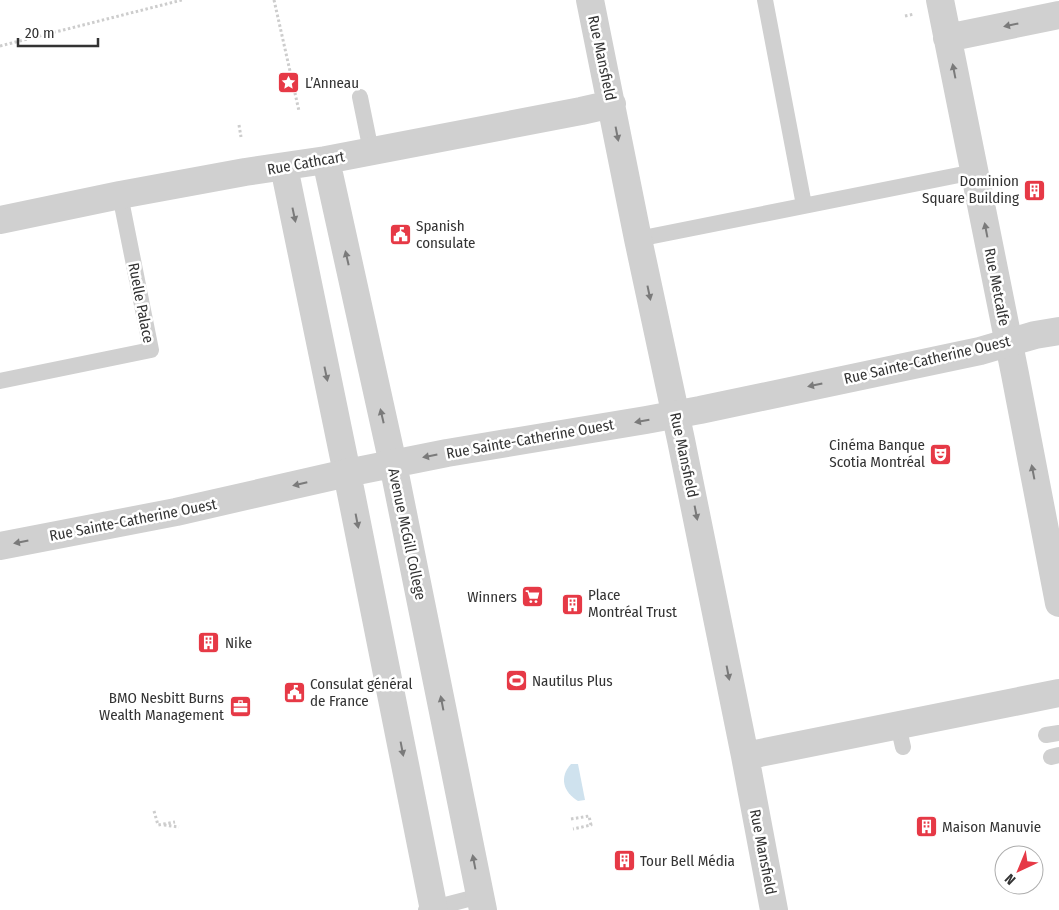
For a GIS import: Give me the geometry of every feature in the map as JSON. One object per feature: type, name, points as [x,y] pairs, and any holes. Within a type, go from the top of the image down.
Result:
[{"type":"street","name":"Rue Mansfield","points":[[590,0],[774,910]]},
{"type":"street","name":"Rue Metcalfe","points":[[940,0],[1008,342],[1053,539],[1059,603]]},
{"type":"street","points":[[947,38],[1059,15]]},
{"type":"street","name":"Rue Cathcart","points":[[0,220],[120,195],[246,172],[326,160],[612,104]]},
{"type":"street","name":"Avenue McGill College","points":[[326,160],[393,464],[482,903]]},
{"type":"street","points":[[284,167],[347,473],[431,909]]},
{"type":"street","name":"Rue Sainte-Catherine Ouest","points":[[0,546],[176,512],[347,473],[447,453],[675,414],[973,352],[1035,335],[1059,331]]},
{"type":"street","points":[[744,756],[900,736],[1059,693]]},
{"type":"lane","points":[[765,0],[804,205]]},
{"type":"lane","points":[[360,97],[371,151]]},
{"type":"lane","points":[[638,239],[974,172]]},
{"type":"lane","name":"Ruelle Palace","points":[[0,381],[151,350],[120,195]]},
{"type":"lane","points":[[431,909],[482,903]]},
{"type":"path","points":[[0,46],[182,0]]},
{"type":"path","points":[[274,0],[298,111]]},
{"type":"path","points":[[905,16],[914,14]]},
{"type":"path","points":[[238,125],[240,137]]},
{"type":"path","points":[[154,811],[158,825]]},
{"type":"path","points":[[571,819],[589,816],[590,825],[573,829]]},
{"type":"path","points":[[158,825],[175,822]]},
{"type":"path","points":[[158,825],[179,827]]},
{"type":"water","points":[[571,764],[578,764],[585,800],[578,801],[569,793],[564,784],[565,774]]},
{"type":"place","name":"L’Anneau","points":[[289,83]]},
{"type":"place","name":"Dominion Square Building","points":[[1035,190]]},
{"type":"place","name":"Spanish consulate","points":[[400,235]]},
{"type":"place","name":"Cinéma Banque Scotia Montréal","points":[[941,454]]},
{"type":"place","name":"Winners","points":[[533,597]]},
{"type":"place","name":"Place Montréal Trust","points":[[572,604]]},
{"type":"place","name":"Nike","points":[[209,643]]},
{"type":"place","name":"Nautilus Plus","points":[[516,681]]},
{"type":"place","name":"Consulat général de France","points":[[294,693]]},
{"type":"place","name":"BMO Nesbitt Burns Wealth Management","points":[[240,707]]},
{"type":"place","name":"Maison Manuvie","points":[[926,827]]},
{"type":"place","name":"Tour Bell Média","points":[[624,861]]}]
